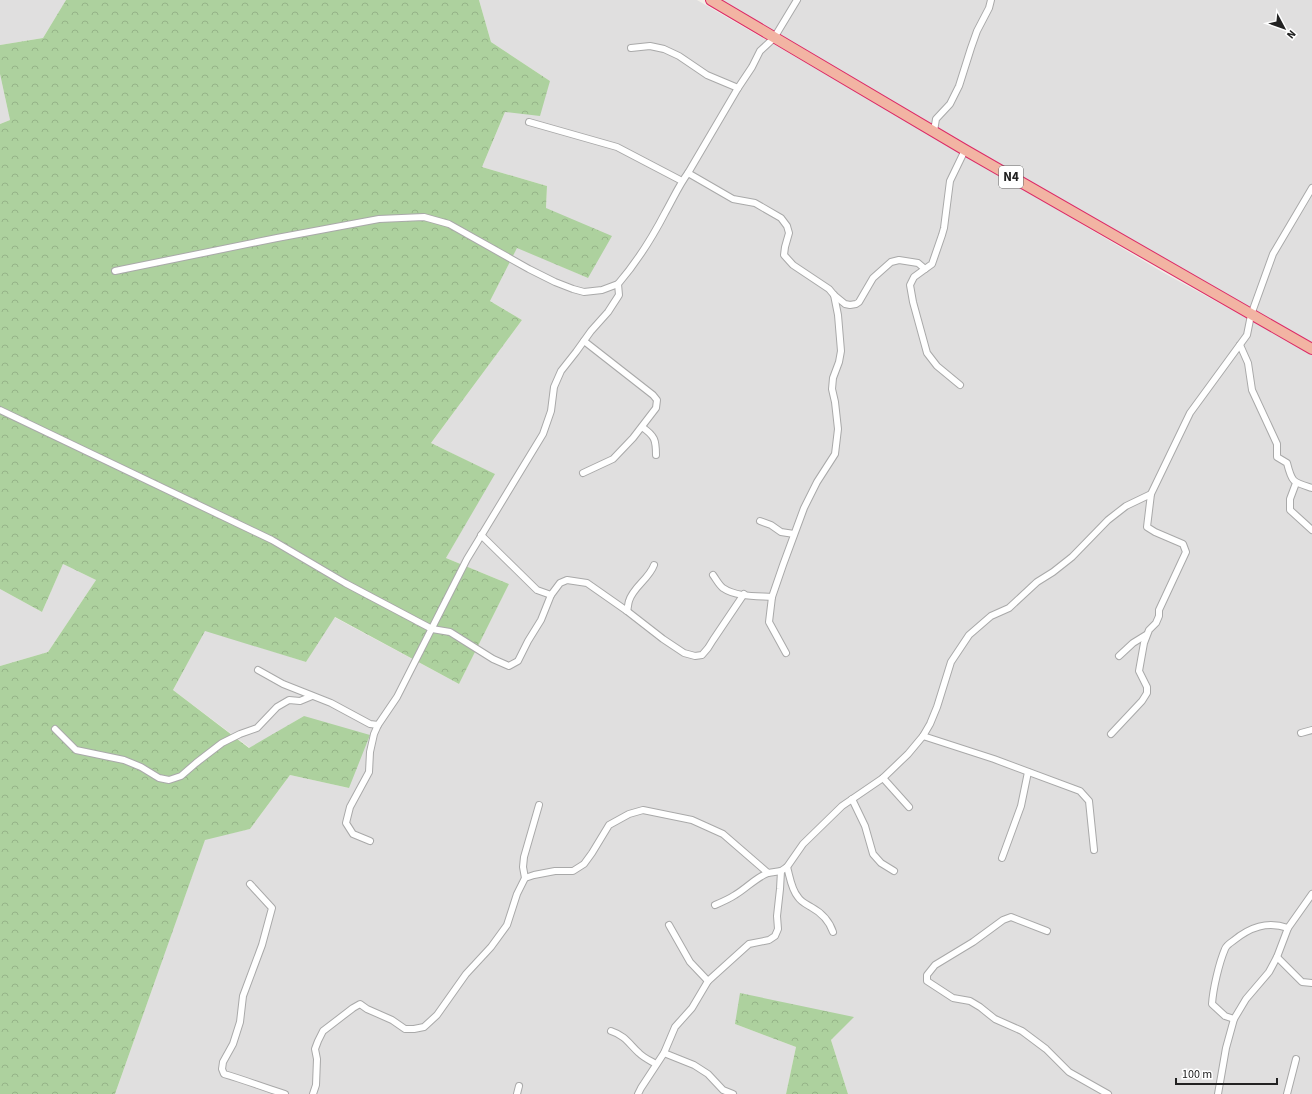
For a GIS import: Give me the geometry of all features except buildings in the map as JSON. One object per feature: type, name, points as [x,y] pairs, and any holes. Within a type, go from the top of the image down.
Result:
[{"type":"highway","name":"N4","points":[[711,0],[964,150],[1312,350]]},
{"type":"street","points":[[115,271],[379,219],[424,217],[449,224],[529,269],[573,289],[584,292],[602,290],[618,284],[629,271],[661,221],[682,180],[688,173],[752,67],[760,51],[774,38],[797,0]]},
{"type":"street","points":[[934,131],[936,119],[950,104],[959,86],[977,31],[989,8],[991,0]]},
{"type":"street","points":[[631,48],[650,46],[664,49],[679,56],[707,75],[738,88]]},
{"type":"street","points":[[529,122],[617,147],[682,180]]},
{"type":"street","points":[[960,385],[938,366],[927,353],[913,302],[910,285],[914,277],[932,264],[944,228],[950,181],[964,150]]},
{"type":"street","points":[[688,173],[733,199],[755,203],[780,218],[787,226],[789,233],[784,255],[793,265],[829,289],[846,304],[856,304],[863,297],[873,278],[891,262],[899,260],[918,263],[925,269]]},
{"type":"street","points":[[1111,734],[1142,702],[1147,693],[1148,687],[1139,671],[1146,635],[1148,630],[1156,623],[1159,616],[1159,610],[1186,552],[1183,544],[1147,527],[1151,494],[1190,413],[1247,336],[1251,315],[1273,254],[1312,188]]},
{"type":"street","points":[[370,841],[353,834],[346,823],[350,807],[369,772],[370,752],[374,734],[378,725],[397,697],[467,559],[543,434],[551,411],[554,387],[561,371],[608,312],[619,295],[618,284]]},
{"type":"street","points":[[786,653],[769,622],[772,597],[804,508],[817,482],[835,454],[838,429],[832,389],[833,378],[839,362],[841,351],[838,315],[834,295]]},
{"type":"street","points":[[583,473],[613,459],[622,451],[656,408],[657,400],[653,395],[584,341]]},
{"type":"street","points":[[1240,345],[1248,363],[1252,390],[1277,444],[1277,457],[1287,463],[1290,475],[1296,483],[1312,488]]},
{"type":"street","points":[[0,410],[272,540],[345,584],[432,629],[450,632],[493,660],[509,666],[518,661],[541,620],[551,595],[560,583],[567,580],[587,583],[663,639],[684,653],[695,656],[702,655],[708,648],[744,594]]},
{"type":"street","points":[[642,427],[652,435],[656,444],[656,455]]},
{"type":"street","points":[[1296,483],[1290,499],[1290,510],[1312,530]]},
{"type":"street","points":[[715,905],[736,894],[761,876],[768,873],[781,871],[788,867],[803,844],[842,806],[883,778],[908,754],[923,736],[937,707],[951,662],[969,635],[991,616],[1009,608],[1037,582],[1072,557],[1108,520],[1126,506],[1151,494]]},
{"type":"street","points":[[760,521],[771,525],[781,532],[794,534]]},
{"type":"street","points":[[481,535],[537,590],[551,595]]},
{"type":"street","points":[[627,611],[629,600],[652,571],[654,565]]},
{"type":"street","points":[[713,575],[721,587],[729,591],[772,597]]},
{"type":"street","points":[[1119,656],[1133,643],[1146,635]]},
{"type":"street","points":[[258,670],[283,684],[331,703],[370,724],[378,725]]},
{"type":"street","points":[[55,729],[76,750],[124,760],[141,767],[159,778],[169,780],[181,776],[222,743],[257,728],[277,707],[289,700],[300,701],[312,696]]},
{"type":"street","points":[[1301,733],[1312,730]]},
{"type":"street","points":[[923,736],[994,759],[1080,791],[1089,801],[1094,850]]},
{"type":"street","points":[[1002,858],[1021,806],[1028,772]]},
{"type":"street","points":[[883,778],[909,807]]},
{"type":"street","points":[[852,799],[866,826],[873,854],[881,863],[894,871]]},
{"type":"street","points":[[313,1094],[316,1085],[317,1073],[315,1049],[323,1031],[360,1004],[367,1009],[392,1020],[405,1029],[424,1027],[437,1015],[466,974],[491,947],[507,925],[517,894],[525,878],[522,867],[538,805]]},
{"type":"street","points":[[525,878],[555,870],[573,871],[584,864],[609,825],[629,814],[642,810],[692,820],[723,834],[768,873]]},
{"type":"street","points":[[788,867],[792,887],[798,897],[804,904],[821,913],[829,922],[833,932]]},
{"type":"street","points":[[638,1094],[664,1053],[675,1028],[692,1008],[708,981],[749,944],[769,940],[775,936],[778,929],[777,916],[781,871]]},
{"type":"street","points":[[250,884],[272,908],[262,945],[243,996],[240,1022],[233,1044],[223,1062],[222,1069],[224,1074],[285,1094]]},
{"type":"street","points":[[1218,1094],[1226,1048],[1234,1019],[1246,999],[1269,972],[1277,957],[1288,928],[1312,894]]},
{"type":"street","points":[[1048,930],[1011,917],[1002,920],[973,942],[935,965],[927,975],[927,981],[953,998],[970,1001],[995,1019],[1022,1031],[1046,1049],[1069,1072],[1108,1094]]},
{"type":"street","points":[[669,925],[690,962],[708,981]]},
{"type":"street","points":[[1234,1019],[1225,1016],[1212,1004],[1225,948],[1249,930],[1262,925],[1282,926],[1288,928]]},
{"type":"street","points":[[1277,957],[1302,982],[1312,983]]},
{"type":"street","points":[[611,1031],[619,1033],[626,1038],[641,1055],[656,1064]]},
{"type":"street","points":[[664,1053],[694,1065],[708,1074],[723,1090],[733,1094]]},
{"type":"street","points":[[1287,1094],[1296,1059]]},
{"type":"street","points":[[517,1094],[520,1086]]},
{"type":"shaded area","points":[[0,0],[66,0],[43,38],[0,45]]},
{"type":"shaded area","points":[[479,0],[697,0],[955,149],[1164,273],[1312,354],[1312,1094],[848,1094],[831,1040],[853,1017],[735,1024],[796,1047],[786,1094],[115,1094],[205,839],[250,829],[290,775],[349,788],[304,716],[250,748],[173,690],[205,630],[306,662],[334,617],[459,684],[509,584],[446,558],[494,474],[431,443],[522,320],[490,301],[517,247],[588,278],[546,208],[547,186],[482,167],[505,112],[550,81],[491,42]]},
{"type":"shaded area","points":[[717,0],[1312,0],[1312,344],[1043,190],[919,116]]},
{"type":"shaded area","points":[[0,74],[10,120],[0,124]]},
{"type":"shaded area","points":[[63,564],[96,580],[48,652],[0,666],[0,589],[42,612]]},
{"type":"green space","points":[[66,0],[479,0],[491,42],[550,81],[540,116],[505,112],[482,167],[547,186],[546,208],[612,236],[588,278],[517,248],[490,301],[522,320],[431,443],[495,474],[446,558],[509,584],[459,684],[335,617],[306,662],[205,631],[173,690],[249,748],[304,716],[370,735],[349,788],[290,775],[250,829],[205,840],[115,1094],[0,1094],[0,666],[48,652],[96,580],[63,564],[42,612],[0,589],[0,124],[10,120],[0,74],[0,45],[43,38]]},
{"type":"green space","points":[[740,993],[854,1017],[831,1040],[848,1094],[786,1094],[796,1047],[735,1024]]}]
